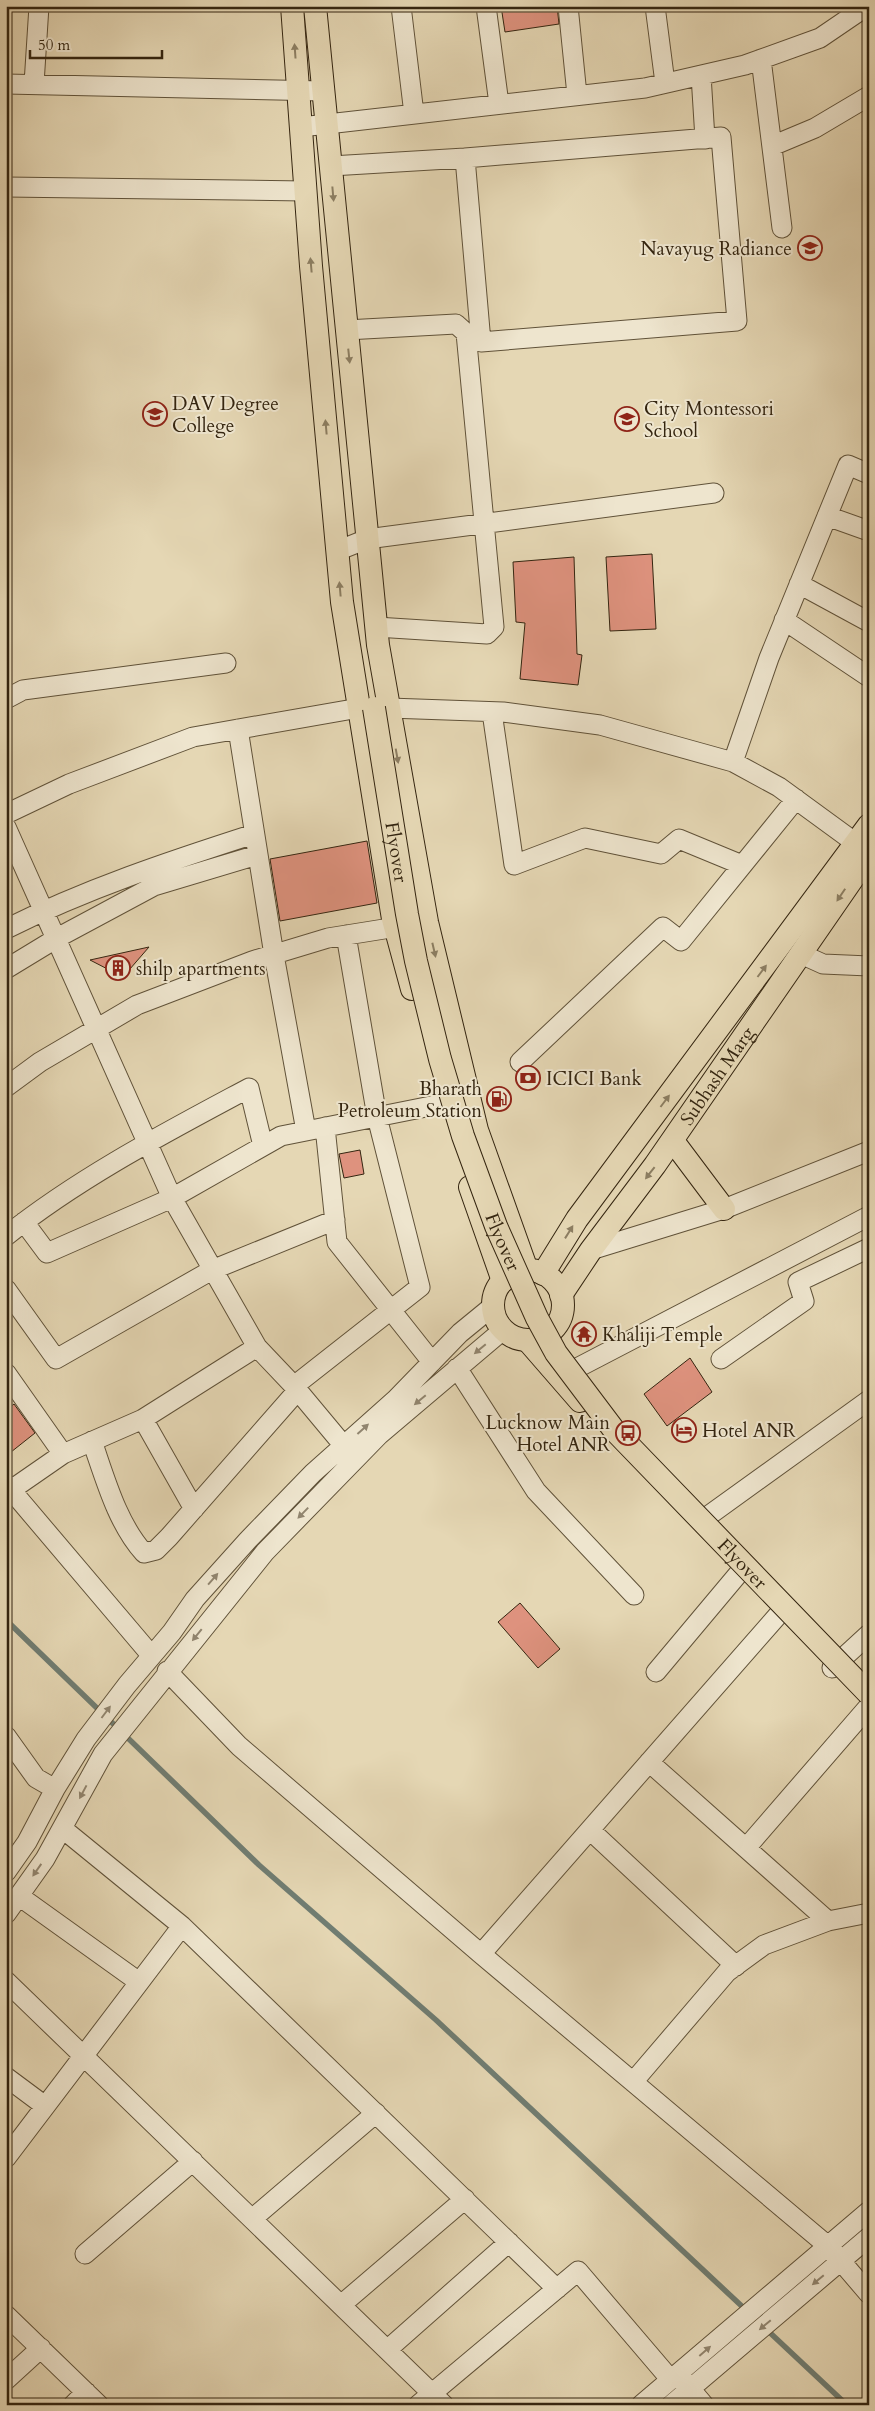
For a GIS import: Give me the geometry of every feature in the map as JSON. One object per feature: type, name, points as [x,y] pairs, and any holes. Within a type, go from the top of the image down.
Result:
[{"type":"main road","points":[[292,6],[337,551],[347,637],[374,708],[428,922],[477,1130],[535,1272],[557,1286],[561,1296],[560,1318],[554,1329],[537,1339],[518,1339],[503,1330],[494,1314],[493,1306],[494,1297],[503,1281],[510,1275],[535,1272],[865,850],[869,825]]},
{"type":"main road","points":[[315,6],[376,631],[374,708],[396,927],[444,1104],[503,1281]]},
{"type":"main road","name":"Flyover","points":[[376,631],[370,674],[374,708],[416,961],[440,1059],[463,1136],[496,1226],[537,1318],[556,1354],[614,1430],[869,1703]]},
{"type":"main road","name":"Flyover","points":[[347,637],[370,674]]},
{"type":"main road","name":"Subhash Marg","points":[[561,1296],[590,1250],[673,1140],[801,954],[865,850]]},
{"type":"main road","points":[[673,1140],[724,1210]]},
{"type":"main road","points":[[554,1329],[579,1367],[628,1433],[708,1516],[839,1662],[869,1703]]},
{"type":"main road","points":[[527,1340],[618,1447],[779,1614],[839,1662],[869,1679]]},
{"type":"street","points":[[34,84],[39,6]]},
{"type":"street","points":[[401,6],[414,114]]},
{"type":"street","points":[[486,6],[499,104]]},
{"type":"street","points":[[568,6],[577,95]]},
{"type":"street","points":[[655,6],[665,83]]},
{"type":"street","points":[[301,127],[645,88],[761,59],[820,38],[863,8]]},
{"type":"street","points":[[761,59],[782,228]]},
{"type":"street","points":[[701,75],[705,139]]},
{"type":"street","points":[[6,84],[323,91]]},
{"type":"street","points":[[772,146],[815,128],[869,96]]},
{"type":"street","points":[[330,166],[465,158],[721,137],[737,321],[481,342],[465,158]]},
{"type":"street","points":[[6,187],[306,191]]},
{"type":"street","points":[[346,330],[456,324],[464,329],[466,333],[494,627],[487,634],[376,631]]},
{"type":"street","points":[[733,762],[769,658],[848,465],[869,474]]},
{"type":"street","points":[[337,551],[367,539],[714,493]]},
{"type":"street","points":[[827,516],[869,531]]},
{"type":"street","points":[[799,584],[869,622]]},
{"type":"street","points":[[784,620],[869,677]]},
{"type":"street","points":[[6,699],[23,690],[226,663]]},
{"type":"street","points":[[6,814],[70,784],[192,737],[374,708],[492,712],[600,724],[733,762],[796,799],[865,850]]},
{"type":"street","points":[[492,712],[514,866],[584,838],[662,854],[679,839],[742,865]]},
{"type":"street","points":[[238,729],[257,855],[306,1131]]},
{"type":"street","points":[[520,1062],[664,927],[681,941],[796,799]]},
{"type":"street","points":[[6,827],[172,1198],[257,1347],[296,1388],[344,1446]]},
{"type":"street","points":[[6,929],[44,910],[141,871],[254,834]]},
{"type":"street","points":[[6,968],[57,938],[154,886],[257,855]]},
{"type":"street","points":[[6,1086],[40,1062],[137,1005],[274,955],[328,938],[428,922]]},
{"type":"street","points":[[92,1441],[121,1517],[133,1541],[144,1553],[156,1550],[194,1509],[296,1388],[420,1287],[377,1117],[346,935]]},
{"type":"street","points":[[801,954],[823,964],[869,966]]},
{"type":"street","points":[[6,1236],[38,1210],[148,1142],[249,1088],[263,1146]]},
{"type":"street","points":[[24,1222],[47,1253],[172,1198],[281,1136],[469,1098]]},
{"type":"street","points":[[325,1127],[337,1242],[432,1362]]},
{"type":"street","points":[[590,1250],[724,1210],[869,1150]]},
{"type":"street","points":[[579,1367],[869,1216]]},
{"type":"street","points":[[6,1289],[56,1359],[212,1270],[335,1220]]},
{"type":"street","points":[[721,1359],[804,1301],[798,1282],[869,1248]]},
{"type":"street","points":[[6,1872],[27,1842],[54,1789],[86,1739],[195,1599],[248,1540],[313,1474],[396,1399],[460,1333],[493,1306]]},
{"type":"street","points":[[6,1914],[45,1859],[103,1754],[167,1671],[265,1552],[379,1435],[503,1330]]},
{"type":"street","points":[[152,1655],[9,1487],[63,1454],[143,1419],[257,1347]]},
{"type":"street","points":[[457,1368],[536,1491],[634,1595]]},
{"type":"street","points":[[6,1373],[63,1454]]},
{"type":"street","points":[[708,1516],[869,1400]]},
{"type":"street","points":[[143,1419],[194,1509]]},
{"type":"street","points":[[656,1672],[739,1573]]},
{"type":"street","points":[[481,1954],[779,1614]]},
{"type":"street","points":[[839,1662],[869,1634]]},
{"type":"street","points":[[167,1671],[239,1746],[481,1954],[828,2246],[869,2294]]},
{"type":"street","points":[[746,1848],[869,1703]]},
{"type":"street","points":[[6,1736],[36,1778],[54,1789]]},
{"type":"street","points":[[649,1762],[828,1921]]},
{"type":"street","points":[[63,1829],[182,1926],[557,2289]]},
{"type":"street","points":[[590,1830],[736,1966]]},
{"type":"street","points":[[19,1896],[139,1982]]},
{"type":"street","points":[[633,2082],[727,1972],[764,1945],[828,1921],[869,1913]]},
{"type":"street","points":[[10,2146],[45,2106],[182,1926]]},
{"type":"street","points":[[6,1981],[387,2350],[431,2401],[578,2271],[674,2377],[690,2388],[704,2405]]},
{"type":"street","points":[[6,2077],[45,2106]]},
{"type":"street","points":[[252,2219],[376,2113]]},
{"type":"street","points":[[85,2254],[193,2162]]},
{"type":"street","points":[[341,2306],[465,2199]]},
{"type":"street","points":[[641,2405],[869,2211]]},
{"type":"street","points":[[671,2405],[869,2237]]},
{"type":"street","points":[[387,2350],[510,2242]]},
{"type":"street","points":[[6,2315],[41,2348],[79,2398],[99,2405]]},
{"type":"street","points":[[6,2380],[41,2348]]},
{"type":"building","points":[[501,6],[557,6],[559,24],[505,32]]},
{"type":"building","points":[[652,554],[656,629],[610,631],[606,557]]},
{"type":"building","points":[[574,557],[577,654],[582,655],[578,685],[520,679],[525,623],[516,622],[513,562]]},
{"type":"building","points":[[367,841],[377,903],[280,921],[270,859]]},
{"type":"building","name":"shilp apartments","points":[[149,947],[123,977],[90,960]]},
{"type":"building","points":[[360,1150],[364,1174],[344,1178],[339,1154]]},
{"type":"building","points":[[690,1358],[712,1392],[667,1426],[644,1394]]},
{"type":"building","points":[[14,1404],[35,1433],[6,1456],[6,1410]]},
{"type":"building","points":[[520,1603],[560,1649],[538,1668],[498,1622]]},
{"type":"waterway","points":[[6,1620],[259,1865],[436,2020],[747,2311]]},
{"type":"waterway","points":[[766,2329],[847,2405]]},
{"type":"place","name":"Navayug Radiance","points":[[810,248]]},
{"type":"place","name":"DAV Degree College","points":[[155,414]]},
{"type":"place","name":"City Montessori School","points":[[627,419]]},
{"type":"place","name":"shilp apartments","points":[[118,968]]},
{"type":"place","name":"ICICI Bank","points":[[528,1078]]},
{"type":"place","name":"Bharath Petroleum Station","points":[[499,1099]]},
{"type":"place","name":"Khaliji Temple","points":[[584,1334]]},
{"type":"place","name":"Hotel ANR","points":[[684,1430]]},
{"type":"place","name":"Lucknow Main Hotel ANR","points":[[628,1433]]}]
